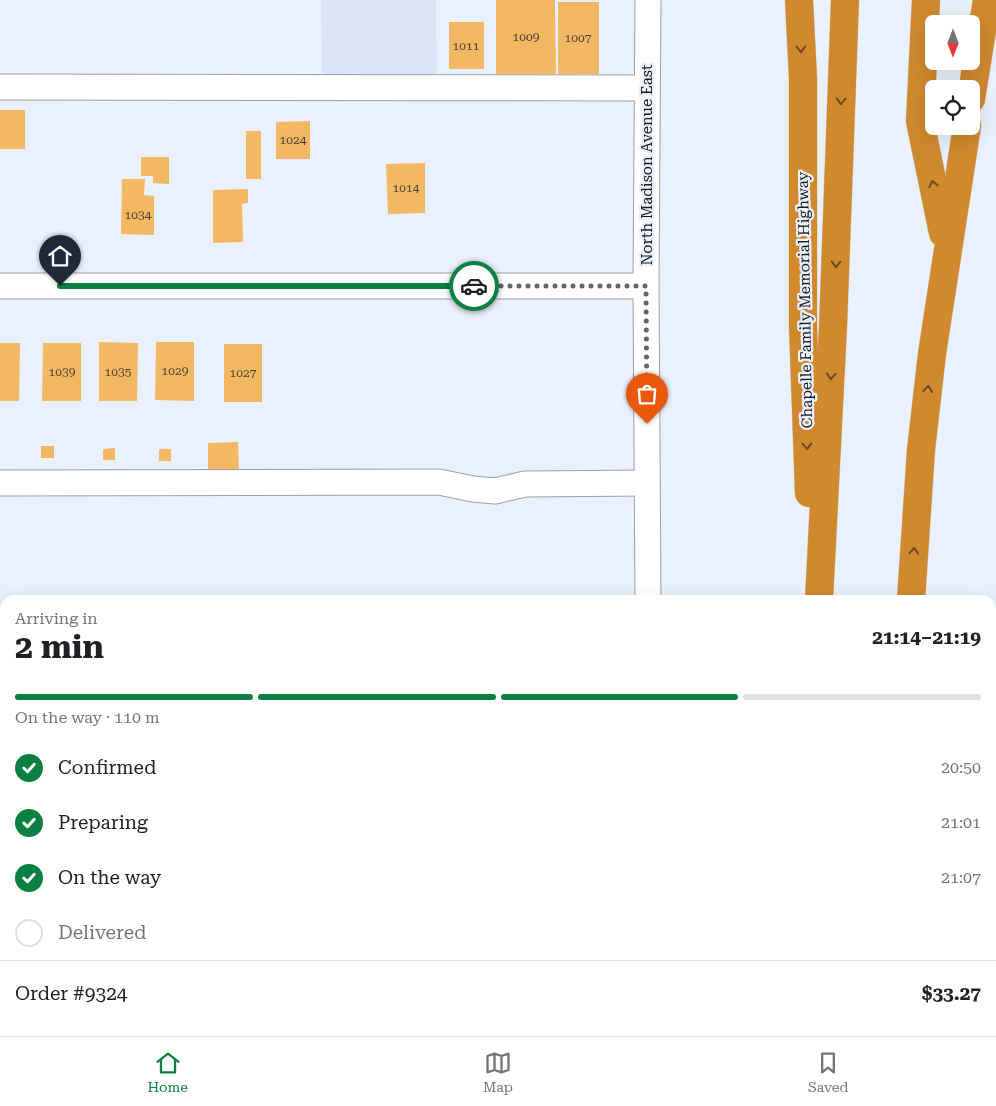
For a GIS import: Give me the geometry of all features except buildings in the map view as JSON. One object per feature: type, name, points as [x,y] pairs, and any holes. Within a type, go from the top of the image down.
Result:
[{"type":"highway","name":"Chapelle Family Memorial Highway","points":[[798,0],[803,78],[803,327],[812,595]]},
{"type":"highway","points":[[819,595],[834,327],[845,0]]},
{"type":"highway","points":[[926,0],[920,121],[947,249]]},
{"type":"highway","points":[[974,80],[987,0]]},
{"type":"highway","points":[[911,595],[921,450],[932,354],[966,135]]},
{"type":"street","name":"North Madison Avenue East","points":[[648,0],[646,286],[648,595]]},
{"type":"street","points":[[0,88],[647,88]]},
{"type":"street","points":[[0,286],[646,286]]},
{"type":"street","points":[[0,483],[439,482],[473,489],[495,491],[525,484],[647,482]]},
{"type":"shaded area","points":[[321,0],[436,0],[437,77],[322,78]]},
{"type":"way so far","points":[[474,286],[646,286],[647,424]]},
{"type":"route","points":[[60,286],[474,286]]}]
